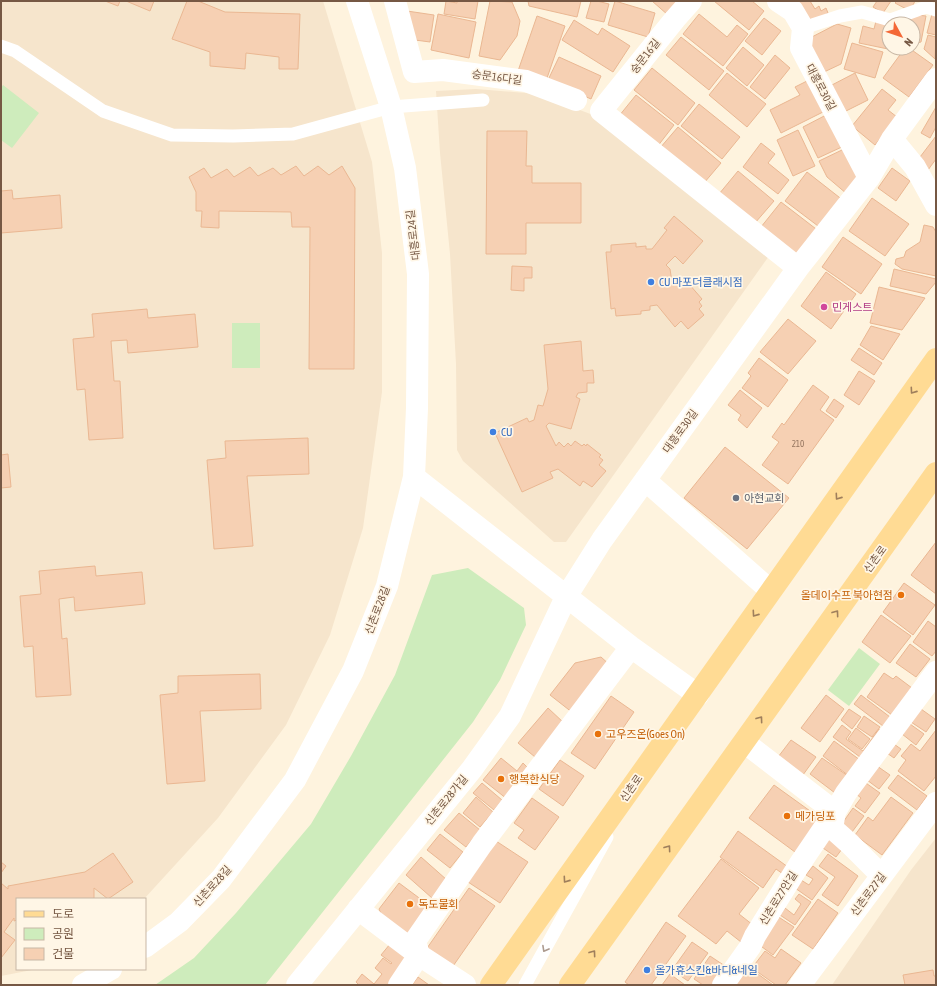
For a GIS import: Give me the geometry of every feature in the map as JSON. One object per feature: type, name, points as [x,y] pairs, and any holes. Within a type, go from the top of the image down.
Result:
[{"type":"main road","name":"신촌로","points":[[491,985],[936,359]]},
{"type":"main road","name":"신촌로","points":[[570,985],[936,473]]},
{"type":"street","name":"대흥로24길","points":[[357,1],[391,107],[405,168],[418,274],[418,408],[414,477]]},
{"type":"street","name":"숭문16다길","points":[[395,1],[414,72],[443,70],[526,81],[576,100]]},
{"type":"street","name":"숭문16길","points":[[691,1],[601,111],[798,268]]},
{"type":"street","points":[[778,1],[793,11],[803,28]]},
{"type":"street","name":"대흥로30길","points":[[803,28],[801,48],[869,178]]},
{"type":"street","name":"대흥로30길","points":[[566,597],[602,540],[798,268],[869,178],[892,139],[936,79]]},
{"type":"street","points":[[892,139],[915,167],[936,205]]},
{"type":"street","points":[[414,477],[631,647],[698,695]]},
{"type":"street","name":"신촌로28길","points":[[146,946],[179,922],[221,879],[295,780],[353,671],[373,621],[386,586],[414,477]]},
{"type":"street","points":[[645,480],[771,591]]},
{"type":"street","name":"신촌로28가길","points":[[297,985],[472,769],[510,716],[566,597]]},
{"type":"street","points":[[420,955],[415,941],[482,844],[631,647]]},
{"type":"street","name":"신촌로27안길","points":[[723,985],[750,948],[755,936],[795,871],[846,793],[936,672]]},
{"type":"street","points":[[744,742],[835,812]]},
{"type":"street","name":"신촌로27길","points":[[800,985],[936,803]]},
{"type":"street","name":"신촌로27안길","points":[[835,812],[832,828],[881,875]]},
{"type":"street","points":[[358,909],[420,955],[465,985]]},
{"type":"street","points":[[399,985],[420,955]]},
{"type":"street","points":[[83,985],[109,970]]},
{"type":"lane","points":[[840,16],[853,6],[856,1]]},
{"type":"lane","points":[[803,28],[840,16],[862,12],[890,20],[926,7],[936,10]]},
{"type":"lane","points":[[1,46],[15,51],[103,111],[172,135],[233,136],[293,134],[391,107],[483,100]]},
{"type":"lane","points":[[525,985],[646,768]]},
{"type":"shaded area","points":[[1,1],[323,1],[372,162],[382,253],[382,392],[363,528],[330,635],[286,725],[218,818],[145,898],[16,898],[16,970],[32,970],[1,976]]},
{"type":"shaded area","points":[[476,89],[538,94],[593,115],[769,256],[566,542],[554,542],[463,461],[457,450],[456,364],[450,254],[440,153],[436,91]]},
{"type":"shaded area","points":[[936,838],[936,985],[832,985],[911,870]]},
{"type":"green space","points":[[3,85],[39,113],[12,148],[1,140],[1,88]]},
{"type":"green space","points":[[232,323],[260,323],[260,368],[232,368]]},
{"type":"green space","points":[[468,568],[524,608],[526,625],[500,680],[473,722],[265,985],[155,985],[194,958],[236,913],[311,824],[351,756],[395,675],[432,575]]},
{"type":"green space","points":[[859,648],[880,664],[849,706],[828,690]]},
{"type":"building","points":[[105,1],[120,1],[118,6]]},
{"type":"building","points":[[126,1],[154,1],[150,11]]},
{"type":"building","points":[[187,1],[198,1],[225,12],[300,14],[298,69],[279,69],[279,57],[246,53],[245,69],[210,66],[210,52],[172,39]]},
{"type":"building","points":[[446,1],[457,3],[457,1],[478,1],[475,19],[444,14]]},
{"type":"building","points":[[490,1],[512,2],[520,21],[517,36],[500,60],[479,56]]},
{"type":"building","points":[[528,1],[581,1],[577,17],[529,6]]},
{"type":"building","points":[[591,1],[609,4],[604,22],[586,18]]},
{"type":"building","points":[[615,1],[655,13],[648,37],[608,25]]},
{"type":"building","points":[[652,1],[679,1],[668,15]]},
{"type":"building","points":[[714,1],[752,1],[764,11],[749,30]]},
{"type":"building","points":[[791,1],[810,1],[815,9],[819,6],[821,11],[826,8],[828,13],[816,21],[801,16]]},
{"type":"building","points":[[877,1],[891,1],[883,13],[873,7]]},
{"type":"building","points":[[897,1],[915,1],[910,11],[895,3]]},
{"type":"building","points":[[407,11],[434,15],[430,42],[415,40]]},
{"type":"building","points":[[438,14],[476,22],[469,58],[431,50]]},
{"type":"building","points":[[699,14],[727,37],[737,25],[748,34],[723,66],[683,34]]},
{"type":"building","points":[[932,14],[936,15],[936,35],[927,33]]},
{"type":"building","points":[[917,15],[926,16],[921,42],[921,16],[914,16]]},
{"type":"building","points":[[537,16],[565,26],[546,81],[518,71]]},
{"type":"building","points":[[764,18],[781,31],[762,55],[745,41]]},
{"type":"building","points":[[574,20],[598,35],[602,28],[630,46],[613,72],[562,40]]},
{"type":"building","points":[[876,21],[881,22],[881,48],[859,43],[863,26],[874,29]]},
{"type":"building","points":[[837,24],[851,28],[841,64],[824,72],[808,39]]},
{"type":"building","points":[[928,35],[936,37],[935,59],[924,49]]},
{"type":"building","points":[[681,37],[724,71],[709,90],[666,55]]},
{"type":"building","points":[[852,43],[881,51],[882,56],[875,78],[844,69]]},
{"type":"building","points":[[743,47],[764,65],[747,86],[726,68]]},
{"type":"building","points":[[775,55],[790,68],[765,99],[750,87]]},
{"type":"building","points":[[899,56],[920,56],[933,65],[909,97],[883,78]]},
{"type":"building","points":[[559,57],[601,76],[591,99],[548,80]]},
{"type":"building","points":[[652,68],[695,103],[678,125],[634,90]]},
{"type":"building","points":[[727,73],[766,104],[747,127],[709,95]]},
{"type":"building","points":[[855,73],[868,100],[844,112],[830,86]]},
{"type":"building","points":[[809,80],[825,111],[781,133],[770,110],[800,95],[795,87]]},
{"type":"building","points":[[882,89],[896,100],[888,110],[897,117],[875,145],[852,126]]},
{"type":"building","points":[[636,95],[674,125],[657,147],[619,116]]},
{"type":"building","points":[[699,104],[740,137],[722,159],[681,126]]},
{"type":"building","points":[[936,107],[936,127],[930,138],[921,133]]},
{"type":"building","points":[[828,114],[844,146],[818,158],[803,127]]},
{"type":"building","points":[[678,127],[721,163],[704,183],[660,148]]},
{"type":"building","points":[[798,130],[815,166],[793,176],[777,140]]},
{"type":"building","points":[[487,131],[527,131],[526,166],[532,166],[532,183],[581,183],[581,223],[526,223],[526,254],[486,254]]},
{"type":"building","points":[[936,136],[936,159],[928,170],[917,161]]},
{"type":"building","points":[[761,143],[775,154],[768,163],[789,180],[778,194],[743,167]]},
{"type":"building","points":[[844,149],[858,177],[847,194],[827,177],[819,161]]},
{"type":"building","points":[[296,166],[304,176],[318,166],[329,175],[342,166],[355,188],[354,369],[309,369],[310,227],[292,227],[291,212],[219,211],[219,228],[201,227],[202,211],[196,211],[196,192],[189,177],[204,168],[211,178],[227,169],[234,177],[250,167],[258,176],[273,168],[281,175]]},
{"type":"building","points":[[892,168],[910,181],[896,201],[878,188]]},
{"type":"building","points":[[738,171],[774,201],[755,223],[719,194]]},
{"type":"building","points":[[807,172],[844,201],[822,229],[785,201]]},
{"type":"building","points":[[12,190],[13,199],[60,195],[62,228],[1,233],[1,191]]},
{"type":"building","points":[[872,198],[909,224],[885,256],[849,231]]},
{"type":"building","points":[[781,202],[820,232],[800,257],[761,227]]},
{"type":"building","points":[[674,216],[703,241],[683,264],[675,256],[666,265],[670,269],[672,282],[676,284],[680,281],[686,287],[689,284],[702,299],[699,302],[702,306],[699,309],[704,315],[688,329],[681,321],[675,327],[657,305],[650,306],[650,310],[641,311],[641,314],[616,316],[615,308],[611,309],[606,252],[611,252],[611,245],[636,243],[636,247],[646,246],[646,249],[652,249],[667,230],[664,228]]},
{"type":"building","points":[[924,225],[933,227],[936,232],[936,276],[902,269],[895,264],[896,259],[904,257],[906,251],[920,242]]},
{"type":"building","points":[[843,237],[882,264],[861,294],[822,267]]},
{"type":"building","points":[[512,266],[532,267],[532,278],[524,278],[524,291],[511,290]]},
{"type":"building","points":[[894,269],[936,279],[936,282],[926,294],[890,286]]},
{"type":"building","points":[[826,272],[856,294],[831,329],[801,306]]},
{"type":"building","points":[[879,287],[925,298],[902,330],[870,323]]},
{"type":"building","points":[[147,309],[148,318],[195,314],[198,347],[128,353],[127,340],[111,341],[114,381],[120,381],[123,438],[89,440],[85,389],[77,390],[73,339],[94,337],[92,314]]},
{"type":"building","points":[[788,319],[816,341],[788,374],[760,352]]},
{"type":"building","points":[[871,326],[900,334],[883,360],[860,345]]},
{"type":"building","points":[[581,341],[583,371],[593,370],[594,383],[587,383],[587,392],[578,393],[576,397],[580,399],[571,429],[549,423],[546,426],[556,446],[559,442],[564,447],[568,443],[571,446],[575,441],[582,446],[584,444],[586,446],[587,444],[601,455],[599,457],[603,460],[599,465],[606,471],[592,487],[583,481],[580,486],[558,469],[550,472],[553,478],[522,492],[495,433],[527,418],[529,422],[534,420],[538,405],[543,406],[548,389],[544,345]]},
{"type":"building","points":[[859,348],[882,363],[874,375],[851,360]]},
{"type":"building","points":[[759,358],[788,380],[768,407],[742,388],[751,376],[748,373]]},
{"type":"building","points":[[859,371],[875,381],[859,405],[844,395]]},
{"type":"building","points":[[813,385],[829,397],[820,410],[834,420],[788,484],[762,465],[779,442],[772,437],[782,423],[784,425]]},
{"type":"building","points":[[740,390],[762,408],[747,428],[738,420],[741,415],[728,405]]},
{"type":"building","points":[[834,399],[844,406],[836,418],[826,411]]},
{"type":"building","points":[[308,438],[309,474],[247,476],[253,546],[214,549],[207,460],[226,458],[225,441]]},
{"type":"building","name":"아현교회","points":[[725,447],[789,498],[747,549],[684,498]]},
{"type":"building","points":[[8,454],[11,487],[1,488],[1,455]]},
{"type":"building","points":[[936,542],[936,594],[911,575]]},
{"type":"building","points":[[95,566],[96,576],[142,572],[145,604],[75,611],[74,597],[59,599],[62,639],[67,638],[71,695],[36,697],[33,646],[24,647],[20,596],[41,594],[39,571]]},
{"type":"building","points":[[904,583],[935,605],[913,635],[883,612]]},
{"type":"building","points":[[881,615],[911,636],[890,663],[862,642]]},
{"type":"building","points":[[928,621],[936,627],[936,651],[932,656],[913,642]]},
{"type":"building","points":[[910,644],[930,659],[916,677],[896,663]]},
{"type":"building","points":[[601,657],[611,666],[573,713],[550,695],[575,663]]},
{"type":"building","points":[[884,673],[893,679],[896,676],[912,688],[892,715],[867,697]]},
{"type":"building","points":[[260,674],[261,709],[200,711],[205,781],[167,784],[160,695],[178,693],[178,676]]},
{"type":"building","points":[[826,695],[844,709],[820,742],[801,728]]},
{"type":"building","points":[[861,695],[890,717],[883,726],[854,704]]},
{"type":"building","points":[[611,696],[634,712],[595,769],[571,753]]},
{"type":"building","points":[[548,708],[564,723],[535,757],[518,743]]},
{"type":"building","points":[[849,709],[861,717],[852,729],[841,720]]},
{"type":"building","points":[[921,709],[935,719],[926,732],[911,722]]},
{"type":"building","points":[[864,716],[880,727],[872,737],[857,727]]},
{"type":"building","points":[[910,724],[924,734],[916,745],[902,734]]},
{"type":"building","points":[[842,725],[851,732],[846,739],[863,751],[879,729],[884,733],[864,760],[833,737]]},
{"type":"building","points":[[856,728],[870,739],[862,749],[848,739]]},
{"type":"building","points":[[936,730],[936,776],[924,791],[898,771],[906,760],[901,756],[911,744],[920,751]]},
{"type":"building","points":[[791,740],[816,757],[800,779],[775,761]]},
{"type":"building","points":[[834,741],[860,760],[849,776],[823,756]]},
{"type":"building","points":[[891,742],[901,749],[894,758],[884,751]]},
{"type":"building","points":[[501,758],[517,771],[523,763],[530,770],[507,799],[483,780]]},
{"type":"building","points":[[822,758],[848,776],[835,793],[810,774]]},
{"type":"building","points":[[560,760],[584,776],[563,806],[539,789]]},
{"type":"building","points":[[877,766],[890,775],[879,789],[867,780]]},
{"type":"building","points":[[898,775],[927,796],[917,810],[888,788]]},
{"type":"building","points":[[863,781],[880,793],[865,813],[855,806],[861,798],[855,793]]},
{"type":"building","points":[[482,783],[502,800],[494,810],[473,793]]},
{"type":"building","points":[[774,785],[824,821],[799,855],[749,818]]},
{"type":"building","points":[[476,797],[493,812],[480,827],[463,813]]},
{"type":"building","points":[[891,797],[913,813],[882,855],[855,835],[868,817],[873,821]]},
{"type":"building","points":[[532,798],[559,817],[535,850],[518,838],[524,830],[514,823]]},
{"type":"building","points":[[853,808],[864,816],[849,836],[839,828]]},
{"type":"building","points":[[459,813],[480,830],[466,847],[444,830]]},
{"type":"building","points":[[738,831],[788,867],[783,874],[776,869],[763,888],[720,857]]},
{"type":"building","points":[[829,833],[845,845],[836,857],[820,846]]},
{"type":"building","points":[[440,834],[463,852],[450,868],[427,850]]},
{"type":"building","points":[[496,841],[528,862],[500,903],[468,882]]},
{"type":"building","points":[[113,853],[133,882],[109,898],[107,898],[94,888],[94,898],[16,898],[16,920],[14,921],[14,918],[4,932],[15,940],[1,958],[1,883],[8,889],[8,886],[85,872]]},
{"type":"building","points":[[828,854],[858,876],[838,906],[822,895],[835,877],[819,866]]},
{"type":"building","points":[[421,857],[447,880],[432,898],[406,875]]},
{"type":"building","points":[[721,859],[759,888],[739,914],[753,925],[741,942],[727,931],[716,944],[678,916]]},
{"type":"building","points":[[1,862],[6,866],[1,873]]},
{"type":"building","points":[[813,866],[828,878],[812,900],[795,888],[801,880],[809,885],[813,879],[806,875]]},
{"type":"building","points":[[399,883],[430,906],[404,941],[388,930],[379,909]]},
{"type":"building","points":[[469,888],[495,906],[451,969],[425,951]]},
{"type":"building","points":[[799,894],[811,902],[795,925],[780,915],[785,908],[794,915],[801,904],[795,899]]},
{"type":"building","points":[[818,899],[838,913],[813,949],[792,935]]},
{"type":"building","points":[[777,916],[794,927],[773,955],[758,944]]},
{"type":"building","points":[[666,922],[686,936],[651,985],[629,985],[625,982]]},
{"type":"building","points":[[692,942],[708,953],[688,981],[672,970]]},
{"type":"building","points":[[390,944],[410,961],[390,985],[359,985],[356,982],[362,974],[374,984],[382,974],[375,968],[383,958],[391,964],[392,963],[381,955]]},
{"type":"building","points":[[781,949],[801,963],[785,985],[776,985],[752,968],[765,951],[775,958]]},
{"type":"building","points":[[710,956],[725,966],[712,985],[703,985],[694,979]]},
{"type":"building","points":[[747,966],[773,985],[734,985]]},
{"type":"building","points":[[933,970],[934,976],[936,976],[936,985],[905,985],[903,975]]},
{"type":"building","points":[[670,974],[685,985],[662,985]]},
{"type":"building","points":[[418,977],[429,985],[412,985]]},
{"type":"place","name":"CU 마포더클래시점","points":[[651,282]]},
{"type":"place","name":"민게스트","points":[[824,307]]},
{"type":"place","name":"CU","points":[[493,432]]},
{"type":"place","name":"아현교회","points":[[736,498]]},
{"type":"place","name":"올데이수프 북아현점","points":[[901,595]]},
{"type":"place","name":"고우즈온(Goes On)","points":[[598,734]]},
{"type":"place","name":"행복한식당","points":[[501,779]]},
{"type":"place","name":"메가딩포","points":[[787,816]]},
{"type":"place","name":"독도물회","points":[[410,904]]},
{"type":"place","name":"올가휴스킨&바디&네일","points":[[647,970]]}]
